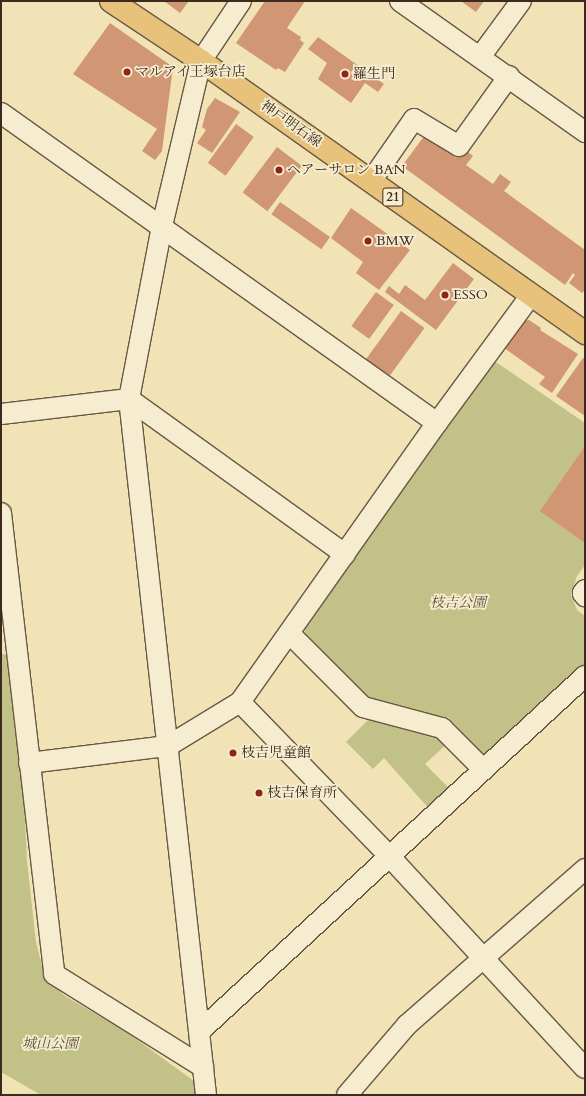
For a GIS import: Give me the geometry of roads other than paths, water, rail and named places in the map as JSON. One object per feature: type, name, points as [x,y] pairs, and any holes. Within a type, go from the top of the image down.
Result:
[{"type":"main road","name":"神戸明石線","points":[[111,1],[202,60],[585,334]]},
{"type":"street","points":[[206,1095],[129,399],[162,226],[202,60],[241,1]]},
{"type":"street","points":[[400,1],[509,76],[585,132]]},
{"type":"street","points":[[480,57],[521,1]]},
{"type":"street","points":[[371,181],[414,119],[459,146],[509,76]]},
{"type":"street","points":[[1,113],[162,226],[437,423]]},
{"type":"street","points":[[29,763],[168,746],[240,702],[290,634],[437,423],[531,295]]},
{"type":"street","points":[[1,414],[129,399],[345,554]]},
{"type":"street","points":[[1,513],[54,974],[203,1066]]},
{"type":"street","points":[[585,590],[582,593],[585,596]]},
{"type":"street","points":[[290,634],[363,707],[442,728],[484,770]]},
{"type":"street","points":[[200,1031],[585,676]]},
{"type":"street","points":[[240,702],[390,857],[585,1068]]},
{"type":"street","points":[[347,1095],[407,1025],[585,869]]},
{"type":"place","name":"マルアイ王塚台店","points":[[127,72]]},
{"type":"place","name":"羅生門","points":[[345,74]]},
{"type":"place","name":"ヘアーサロン BAN","points":[[279,170]]},
{"type":"place","name":"BMW","points":[[368,241]]},
{"type":"place","name":"ESSO","points":[[445,295]]},
{"type":"place","name":"枝吉児童館","points":[[233,753]]},
{"type":"place","name":"枝吉保育所","points":[[259,793]]},
{"type":"park label","name":"枝吉公園","points":[[458,603]]},
{"type":"park label","name":"城山公園","points":[[50,1044]]}]
